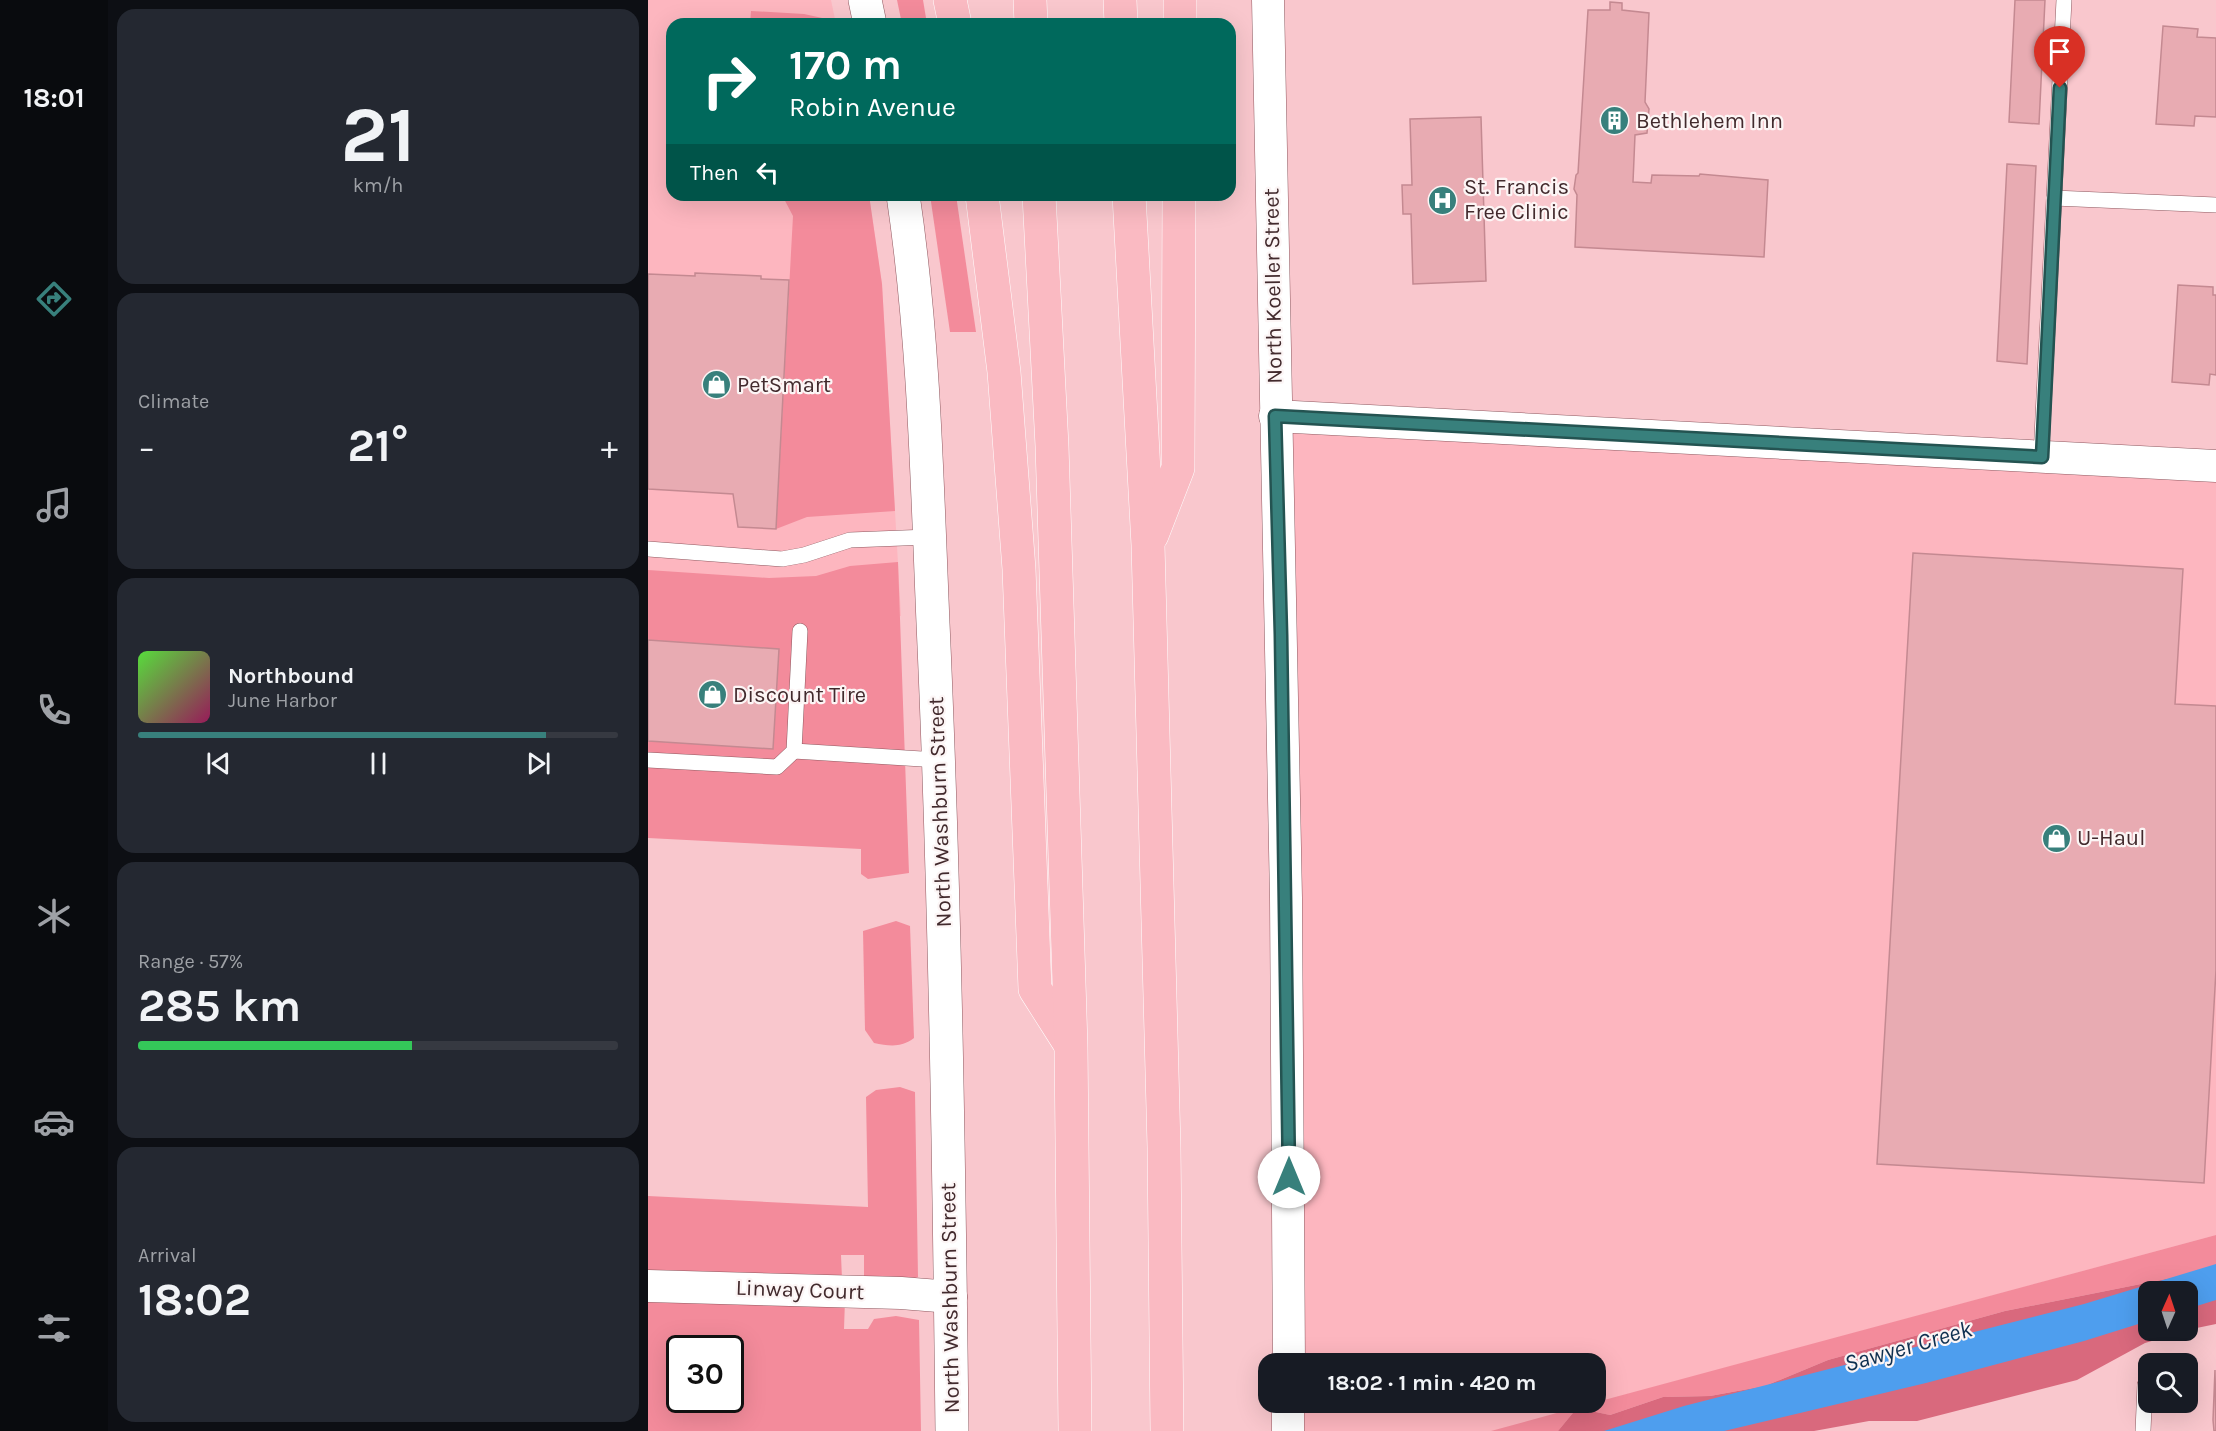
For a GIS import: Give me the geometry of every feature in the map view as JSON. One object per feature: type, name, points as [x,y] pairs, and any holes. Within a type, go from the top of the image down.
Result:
[{"type":"highway","points":[[950,0],[954,18]]},
{"type":"highway","points":[[1030,0],[1031,18]]},
{"type":"highway","points":[[1120,0],[1121,18]]},
{"type":"highway","points":[[1180,0],[1180,18]]},
{"type":"highway","points":[[983,201],[1004,372],[1019,569],[1035,989],[1071,1046]]},
{"type":"highway","points":[[1039,201],[1052,458],[1071,1046],[1075,1431]]},
{"type":"highway","points":[[1129,201],[1148,545],[1164,1146],[1167,1431]]},
{"type":"highway","points":[[1148,545],[1178,468],[1179,201]]},
{"type":"street","points":[[865,0],[869,18]]},
{"type":"street","name":"North Koeller Street","points":[[1268,0],[1286,898],[1289,1353]]},
{"type":"street","name":"North Washburn Street","points":[[904,201],[920,344],[944,897],[952,1431]]},
{"type":"street","points":[[1275,416],[2216,466]]},
{"type":"street","name":"Linway Court","points":[[648,1286],[951,1297]]},
{"type":"street","points":[[1288,1413],[1288,1431]]},
{"type":"lane","points":[[2042,457],[2064,0]]},
{"type":"lane","points":[[2054,198],[2216,205]]},
{"type":"lane","points":[[648,549],[782,559],[804,555],[850,540],[929,537]]},
{"type":"lane","points":[[648,760],[777,767],[794,751],[800,631]]},
{"type":"lane","points":[[794,751],[938,760]]},
{"type":"lane","points":[[2143,1431],[2144,1413]]},
{"type":"shaded area","points":[[648,0],[831,0],[835,18],[666,18],[666,201],[870,201],[882,284],[901,616],[648,603]]},
{"type":"shaded area","points":[[897,0],[923,0],[926,18],[901,18]]},
{"type":"shaded area","points":[[751,11],[804,14],[822,18],[750,18]]},
{"type":"shaded area","points":[[785,201],[870,201],[882,284],[895,511],[807,517],[776,529],[793,216]]},
{"type":"shaded area","points":[[931,201],[957,201],[976,332],[950,332]]},
{"type":"shaded area","points":[[1275,416],[2216,466],[2216,1235],[1610,1399],[1610,1431],[1288,1431],[1288,1413],[1606,1413],[1606,1353],[1289,1353]]},
{"type":"shaded area","points":[[898,562],[909,873],[868,879],[861,874],[861,849],[648,838],[648,570],[769,578],[816,576],[850,566]]},
{"type":"shaded area","points":[[896,921],[910,926],[914,1038],[900,1045],[890,1045],[874,1043],[865,1030],[863,931]]},
{"type":"shaded area","points":[[900,1087],[915,1092],[918,1277],[905,1282],[864,1280],[864,1255],[841,1255],[842,1279],[648,1273],[648,1196],[868,1207],[866,1097],[876,1090]]},
{"type":"shaded area","points":[[2216,1235],[2216,1269],[2156,1281],[2138,1281],[2138,1285],[2005,1311],[1828,1360],[1765,1386],[1710,1396],[1663,1397],[1610,1415],[1601,1413],[1606,1413],[1606,1399]]},
{"type":"shaded area","points":[[2216,1269],[2216,1324],[2198,1328],[2198,1281],[2156,1281]]},
{"type":"shaded area","points":[[2138,1285],[2138,1341],[2152,1341],[2077,1380],[1917,1421],[1869,1421],[1814,1431],[1558,1431],[1573,1413],[1610,1415],[1663,1397],[1710,1396],[1765,1386],[1828,1360],[2005,1311]]},
{"type":"shaded area","points":[[648,1296],[845,1300],[844,1329],[868,1329],[874,1319],[896,1316],[919,1320],[921,1431],[648,1431]]},
{"type":"shaded area","points":[[1557,1413],[1573,1413],[1558,1431],[1491,1431]]},
{"type":"water","points":[[2216,1264],[2216,1300],[2198,1306],[2198,1281],[2160,1281]]},
{"type":"water","points":[[2138,1288],[2138,1324],[2084,1341],[1926,1383],[1724,1431],[1604,1431],[1684,1406],[2084,1304]]},
{"type":"building","points":[[2015,0],[2045,0],[2039,124],[2009,122]]},
{"type":"building","name":"Bethlehem Inn","points":[[1610,2],[1622,3],[1622,10],[1649,13],[1645,102],[1649,109],[1647,133],[1635,135],[1633,182],[1651,183],[1652,175],[1699,176],[1700,174],[1768,180],[1764,257],[1575,247],[1577,195],[1574,189],[1578,173],[1588,10],[1610,10]]},
{"type":"building","points":[[2163,26],[2198,29],[2197,37],[2216,38],[2216,117],[2195,116],[2194,126],[2156,124]]},
{"type":"building","name":"St. Francis Free Clinic","points":[[1481,117],[1486,281],[1413,284],[1411,214],[1403,214],[1402,185],[1412,185],[1410,119]]},
{"type":"building","points":[[2007,164],[2036,166],[2027,364],[1997,361]]},
{"type":"building","name":"PetSmart","points":[[695,273],[761,276],[761,279],[789,280],[776,529],[738,527],[733,494],[648,489],[648,274],[695,276]]},
{"type":"building","points":[[2178,285],[2213,287],[2213,295],[2216,295],[2216,375],[2210,374],[2209,385],[2172,382]]},
{"type":"building","name":"U-Haul","points":[[1913,553],[2183,569],[2175,704],[2216,706],[2216,970],[2204,1183],[1877,1164]]},
{"type":"building","name":"Discount Tire","points":[[648,640],[779,649],[773,749],[648,741]]},
{"type":"building","points":[[2215,1370],[2216,1431],[2214,1431],[2213,1420]]},
{"type":"place","name":"Bethlehem Inn","points":[[1615,121]]},
{"type":"place","name":"St. Francis Free Clinic","points":[[1443,200]]},
{"type":"place","name":"PetSmart","points":[[716,385]]},
{"type":"place","name":"Discount Tire","points":[[712,695]]},
{"type":"place","name":"U-Haul","points":[[2056,838]]},
{"type":"route","points":[[1289,1177],[1286,898],[1275,416],[2042,457],[2060,88]]},
{"type":"water label","name":"Sawyer Creek","points":[[1908,1346]]}]
